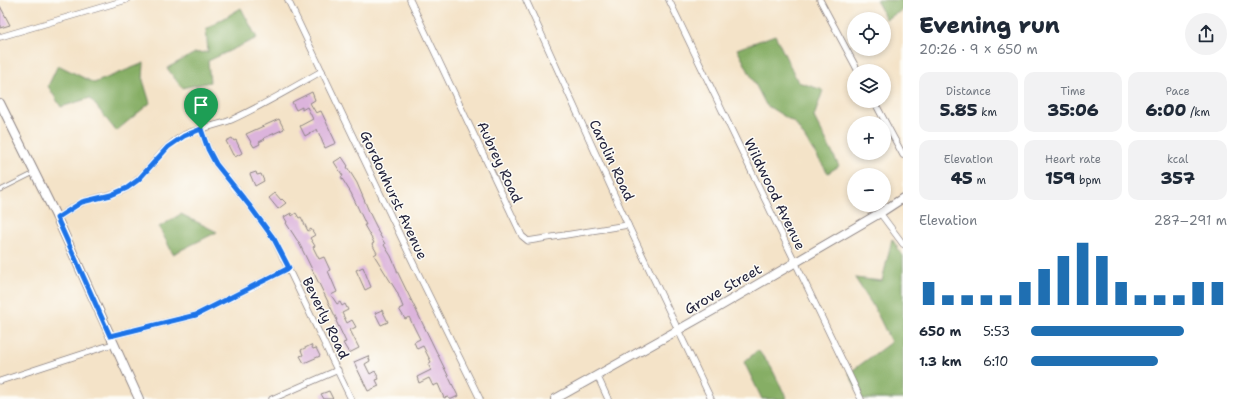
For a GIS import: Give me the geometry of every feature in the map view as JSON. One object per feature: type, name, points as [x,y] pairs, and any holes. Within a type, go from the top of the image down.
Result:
[{"type":"main road","points":[[0,102],[57,218],[139,399]]},
{"type":"main road","name":"Grove Street","points":[[555,399],[795,263],[903,198]]},
{"type":"street","points":[[0,37],[126,0]]},
{"type":"street","name":"Gordonhurst Avenue","points":[[288,0],[480,399]]},
{"type":"street","name":"Aubrey Road","points":[[410,0],[522,236],[528,241],[628,224]]},
{"type":"street","name":"Carolin Road","points":[[526,0],[628,224],[711,399]]},
{"type":"street","name":"Wildwood Avenue","points":[[669,0],[861,399]]},
{"type":"street","points":[[820,0],[854,64]]},
{"type":"street","points":[[57,218],[82,202],[111,195],[127,188],[138,180],[168,147],[184,136],[201,129],[229,121],[322,71]]},
{"type":"street","points":[[878,108],[903,155]]},
{"type":"street","name":"Beverly Road","points":[[201,129],[208,149],[216,164],[274,239],[351,399]]},
{"type":"street","points":[[880,213],[903,244]]},
{"type":"street","points":[[110,336],[196,315],[289,268]]},
{"type":"street","points":[[0,381],[113,344]]},
{"type":"street","points":[[272,399],[338,370]]},
{"type":"street","points":[[597,375],[608,399]]},
{"type":"lane","points":[[0,190],[35,173]]},
{"type":"green space","points":[[876,0],[903,0],[903,10],[891,16],[891,12],[882,12]]},
{"type":"green space","points":[[241,8],[257,38],[208,61],[210,82],[182,88],[167,68],[195,53],[208,52],[206,29]]},
{"type":"green space","points":[[775,35],[798,82],[823,90],[814,117],[839,166],[828,173],[795,123],[766,105],[737,49]]},
{"type":"green space","points":[[144,63],[143,80],[150,103],[116,131],[90,98],[61,107],[48,86],[58,65],[94,83]]},
{"type":"green space","points":[[181,214],[217,232],[173,254],[159,227]]},
{"type":"green space","points":[[892,239],[903,256],[903,399],[861,399],[849,373],[891,342],[875,309],[855,278],[882,281]]},
{"type":"green space","points":[[758,350],[771,367],[787,399],[762,399],[744,362]]},
{"type":"building","points":[[0,6],[10,25],[0,28]]},
{"type":"building","points":[[312,92],[315,100],[310,103],[316,113],[321,111],[336,143],[325,148],[317,129],[305,136],[300,126],[313,119],[307,107],[302,110],[302,107],[296,110],[292,102]]},
{"type":"building","points":[[279,119],[284,129],[264,138],[265,139],[259,142],[260,144],[254,147],[246,134]]},
{"type":"building","points":[[232,138],[234,141],[236,140],[242,153],[235,157],[226,141]]},
{"type":"building","points":[[342,157],[357,183],[377,230],[385,244],[384,245],[391,256],[458,396],[452,399],[449,399],[448,397],[444,398],[438,384],[433,386],[429,378],[419,383],[417,377],[431,370],[428,364],[431,362],[423,346],[417,349],[414,342],[420,339],[409,317],[405,319],[399,309],[403,307],[397,292],[374,255],[377,253],[372,244],[374,243],[364,225],[366,225],[351,193],[341,177],[343,176],[334,162]]},
{"type":"building","points":[[256,172],[257,175],[261,174],[264,181],[255,186],[250,174]]},
{"type":"building","points":[[275,193],[286,203],[278,209],[269,198]]},
{"type":"building","points":[[291,213],[292,216],[296,213],[299,218],[301,217],[308,231],[311,229],[315,235],[310,238],[315,246],[313,247],[319,259],[324,257],[337,292],[331,295],[337,304],[340,302],[342,306],[345,304],[348,310],[342,313],[347,323],[352,320],[356,327],[350,330],[359,348],[349,353],[343,343],[346,342],[336,321],[337,320],[299,243],[286,223],[287,222],[284,217]]},
{"type":"building","points":[[363,267],[371,287],[365,290],[356,270]]},
{"type":"building","points":[[382,310],[388,322],[381,325],[375,313]]},
{"type":"building","points":[[311,345],[313,349],[316,348],[320,356],[304,363],[300,356],[303,355],[301,350]]},
{"type":"building","points":[[368,356],[370,361],[365,364],[370,374],[375,371],[379,379],[376,380],[379,386],[368,391],[354,362]]},
{"type":"building","points":[[329,391],[333,399],[324,399],[321,394]]},
{"type":"route","points":[[201,129],[208,149],[216,164],[274,239],[289,268],[196,315],[110,336],[57,218],[82,202],[111,195],[127,188],[138,180],[168,147],[184,136],[201,129]]}]
